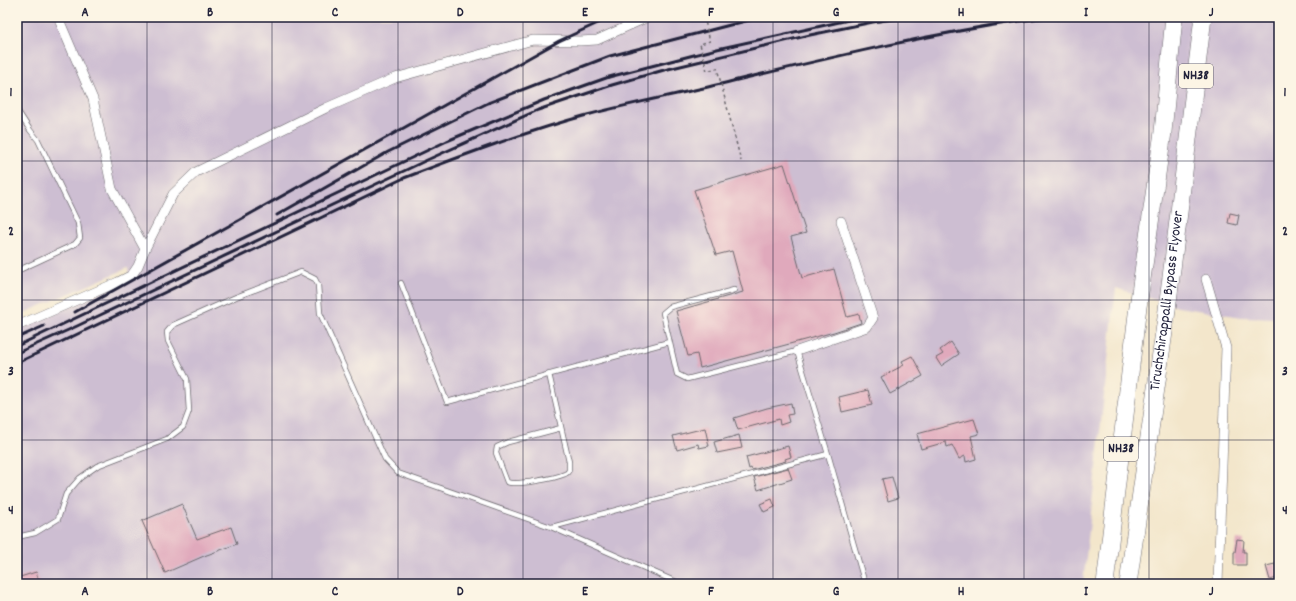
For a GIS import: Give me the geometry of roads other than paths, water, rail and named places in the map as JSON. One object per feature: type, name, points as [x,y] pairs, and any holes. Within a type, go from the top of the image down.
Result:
[{"type":"highway","name":"Tiruchchirappalli Bypass Flyover","points":[[1105,584],[1137,314],[1163,132],[1174,17]]},
{"type":"highway","name":"Tiruchchirappalli Bypass Flyover","points":[[1128,584],[1166,318],[1203,17]]},
{"type":"street","points":[[60,17],[60,22],[93,99],[112,189],[145,248]]},
{"type":"street","points":[[17,326],[132,275],[138,266],[145,248],[173,194],[196,172],[326,108],[403,76],[533,40],[597,40],[648,17]]},
{"type":"street","points":[[797,351],[867,327],[873,318],[841,221]]},
{"type":"street","points":[[1206,279],[1226,348],[1218,584]]},
{"type":"lane","points":[[17,110],[38,140],[78,224],[80,238],[75,244],[17,271]]},
{"type":"lane","points":[[17,537],[35,533],[58,519],[66,494],[80,478],[97,466],[167,439],[183,427],[189,411],[186,379],[168,341],[167,332],[173,325],[236,297],[300,272],[315,279],[318,286],[320,313],[385,459],[398,473],[551,527],[681,584]]},
{"type":"lane","points":[[401,283],[446,402],[669,342]]},
{"type":"lane","points":[[734,290],[670,307],[662,313],[677,374],[687,379],[797,351],[865,584]]},
{"type":"lane","points":[[549,374],[569,462],[569,470],[567,473],[529,482],[514,484],[508,482],[496,453],[497,447],[508,442],[561,428]]},
{"type":"lane","points":[[551,527],[828,454]]},
{"type":"railway","points":[[75,312],[559,41],[611,17]]},
{"type":"railway","points":[[277,215],[388,152],[488,103],[610,56],[761,17]]},
{"type":"railway","points":[[17,346],[447,141],[544,100],[609,77],[717,49],[862,17]]},
{"type":"railway","points":[[17,353],[427,160],[538,110],[612,85],[664,70],[810,35],[906,17]]},
{"type":"railway","points":[[17,363],[404,178],[518,136],[605,110],[850,53],[968,29],[1047,17]]},
{"type":"railway","points":[[17,338],[44,326]]}]
